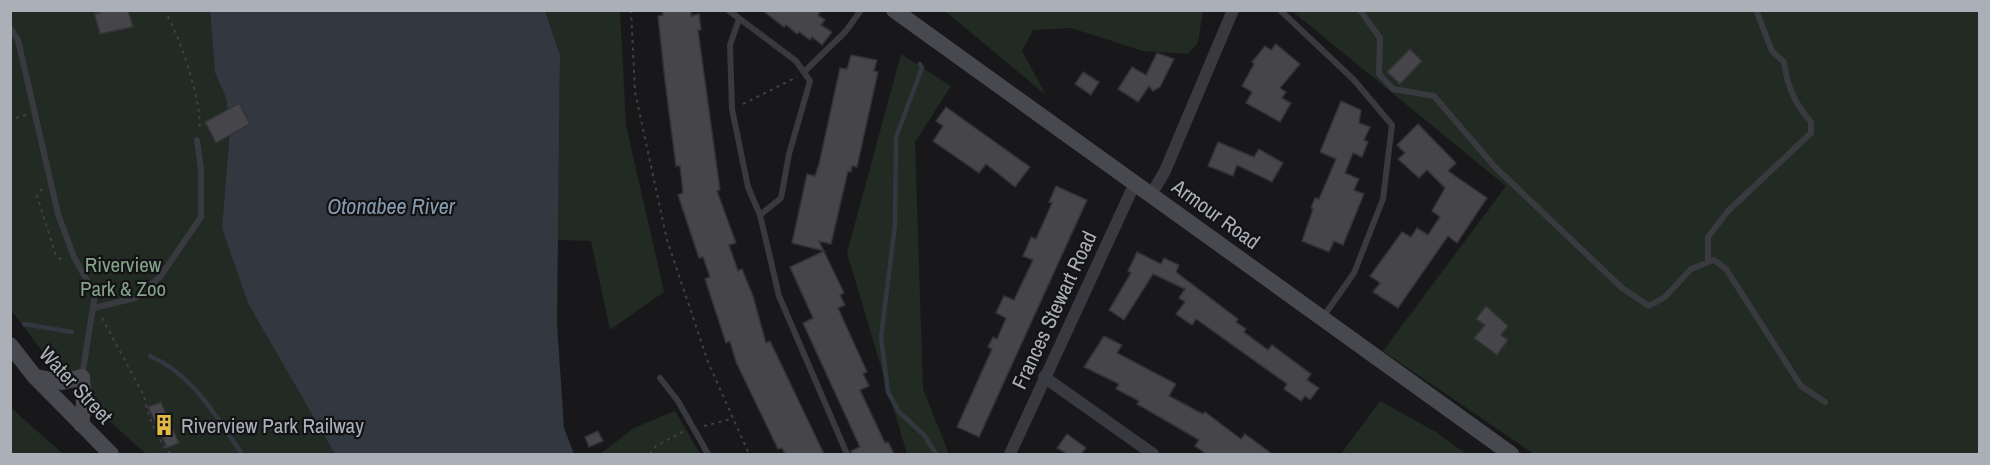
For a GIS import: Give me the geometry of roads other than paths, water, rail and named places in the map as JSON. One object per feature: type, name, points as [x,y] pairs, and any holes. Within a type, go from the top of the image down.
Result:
[{"type":"main road","name":"Armour Road","points":[[894,10],[1511,454]]},
{"type":"main road","name":"Water Street","points":[[10,345],[35,377],[111,454]]},
{"type":"main road","points":[[35,377],[62,382],[82,377],[84,404],[81,424]]},
{"type":"street","points":[[1151,195],[1165,171],[1233,10]]},
{"type":"street","name":"Frances Stewart Road","points":[[1010,454],[1135,183]]},
{"type":"street","points":[[1044,378],[1153,454]]},
{"type":"lane","points":[[728,10],[805,71],[810,81],[789,154],[781,198],[760,215]]},
{"type":"lane","points":[[805,71],[846,31],[861,10]]},
{"type":"lane","points":[[1280,10],[1354,80],[1392,125],[1383,199],[1354,273],[1322,318]]},
{"type":"lane","points":[[1360,10],[1380,38],[1379,74],[1393,89],[1434,96],[1494,166],[1622,288],[1649,306],[1665,297],[1691,269],[1714,260],[1726,269],[1801,386],[1825,402]]},
{"type":"lane","points":[[1707,262],[1708,237],[1728,211],[1811,134],[1811,122],[1797,106],[1786,78],[1784,62],[1772,51],[1756,10]]},
{"type":"lane","points":[[739,19],[730,45],[732,109],[748,187],[760,215],[779,296],[847,454]]},
{"type":"lane","points":[[10,28],[18,40],[58,213],[74,257],[95,295],[95,308],[82,377]]},
{"type":"lane","points":[[95,308],[135,298],[160,277],[201,217],[201,169],[197,140]]},
{"type":"lane","points":[[660,378],[678,401],[708,454]]},
{"type":"water","name":"Otonabee River","points":[[210,11],[545,11],[560,55],[557,324],[564,428],[574,454],[335,454],[248,303],[222,228],[230,128],[226,98],[215,73]]},
{"type":"waterway","points":[[920,64],[922,68],[896,137],[895,225],[881,337],[888,392],[899,412],[924,435],[936,454]]},
{"type":"waterway","points":[[24,324],[72,332]]},
{"type":"waterway","points":[[150,356],[166,364],[192,386],[242,454]]},
{"type":"place","name":"Riverview Park Railway","points":[[164,425]]},
{"type":"park label","name":"Riverview Park & Zoo","points":[[123,276]]}]
